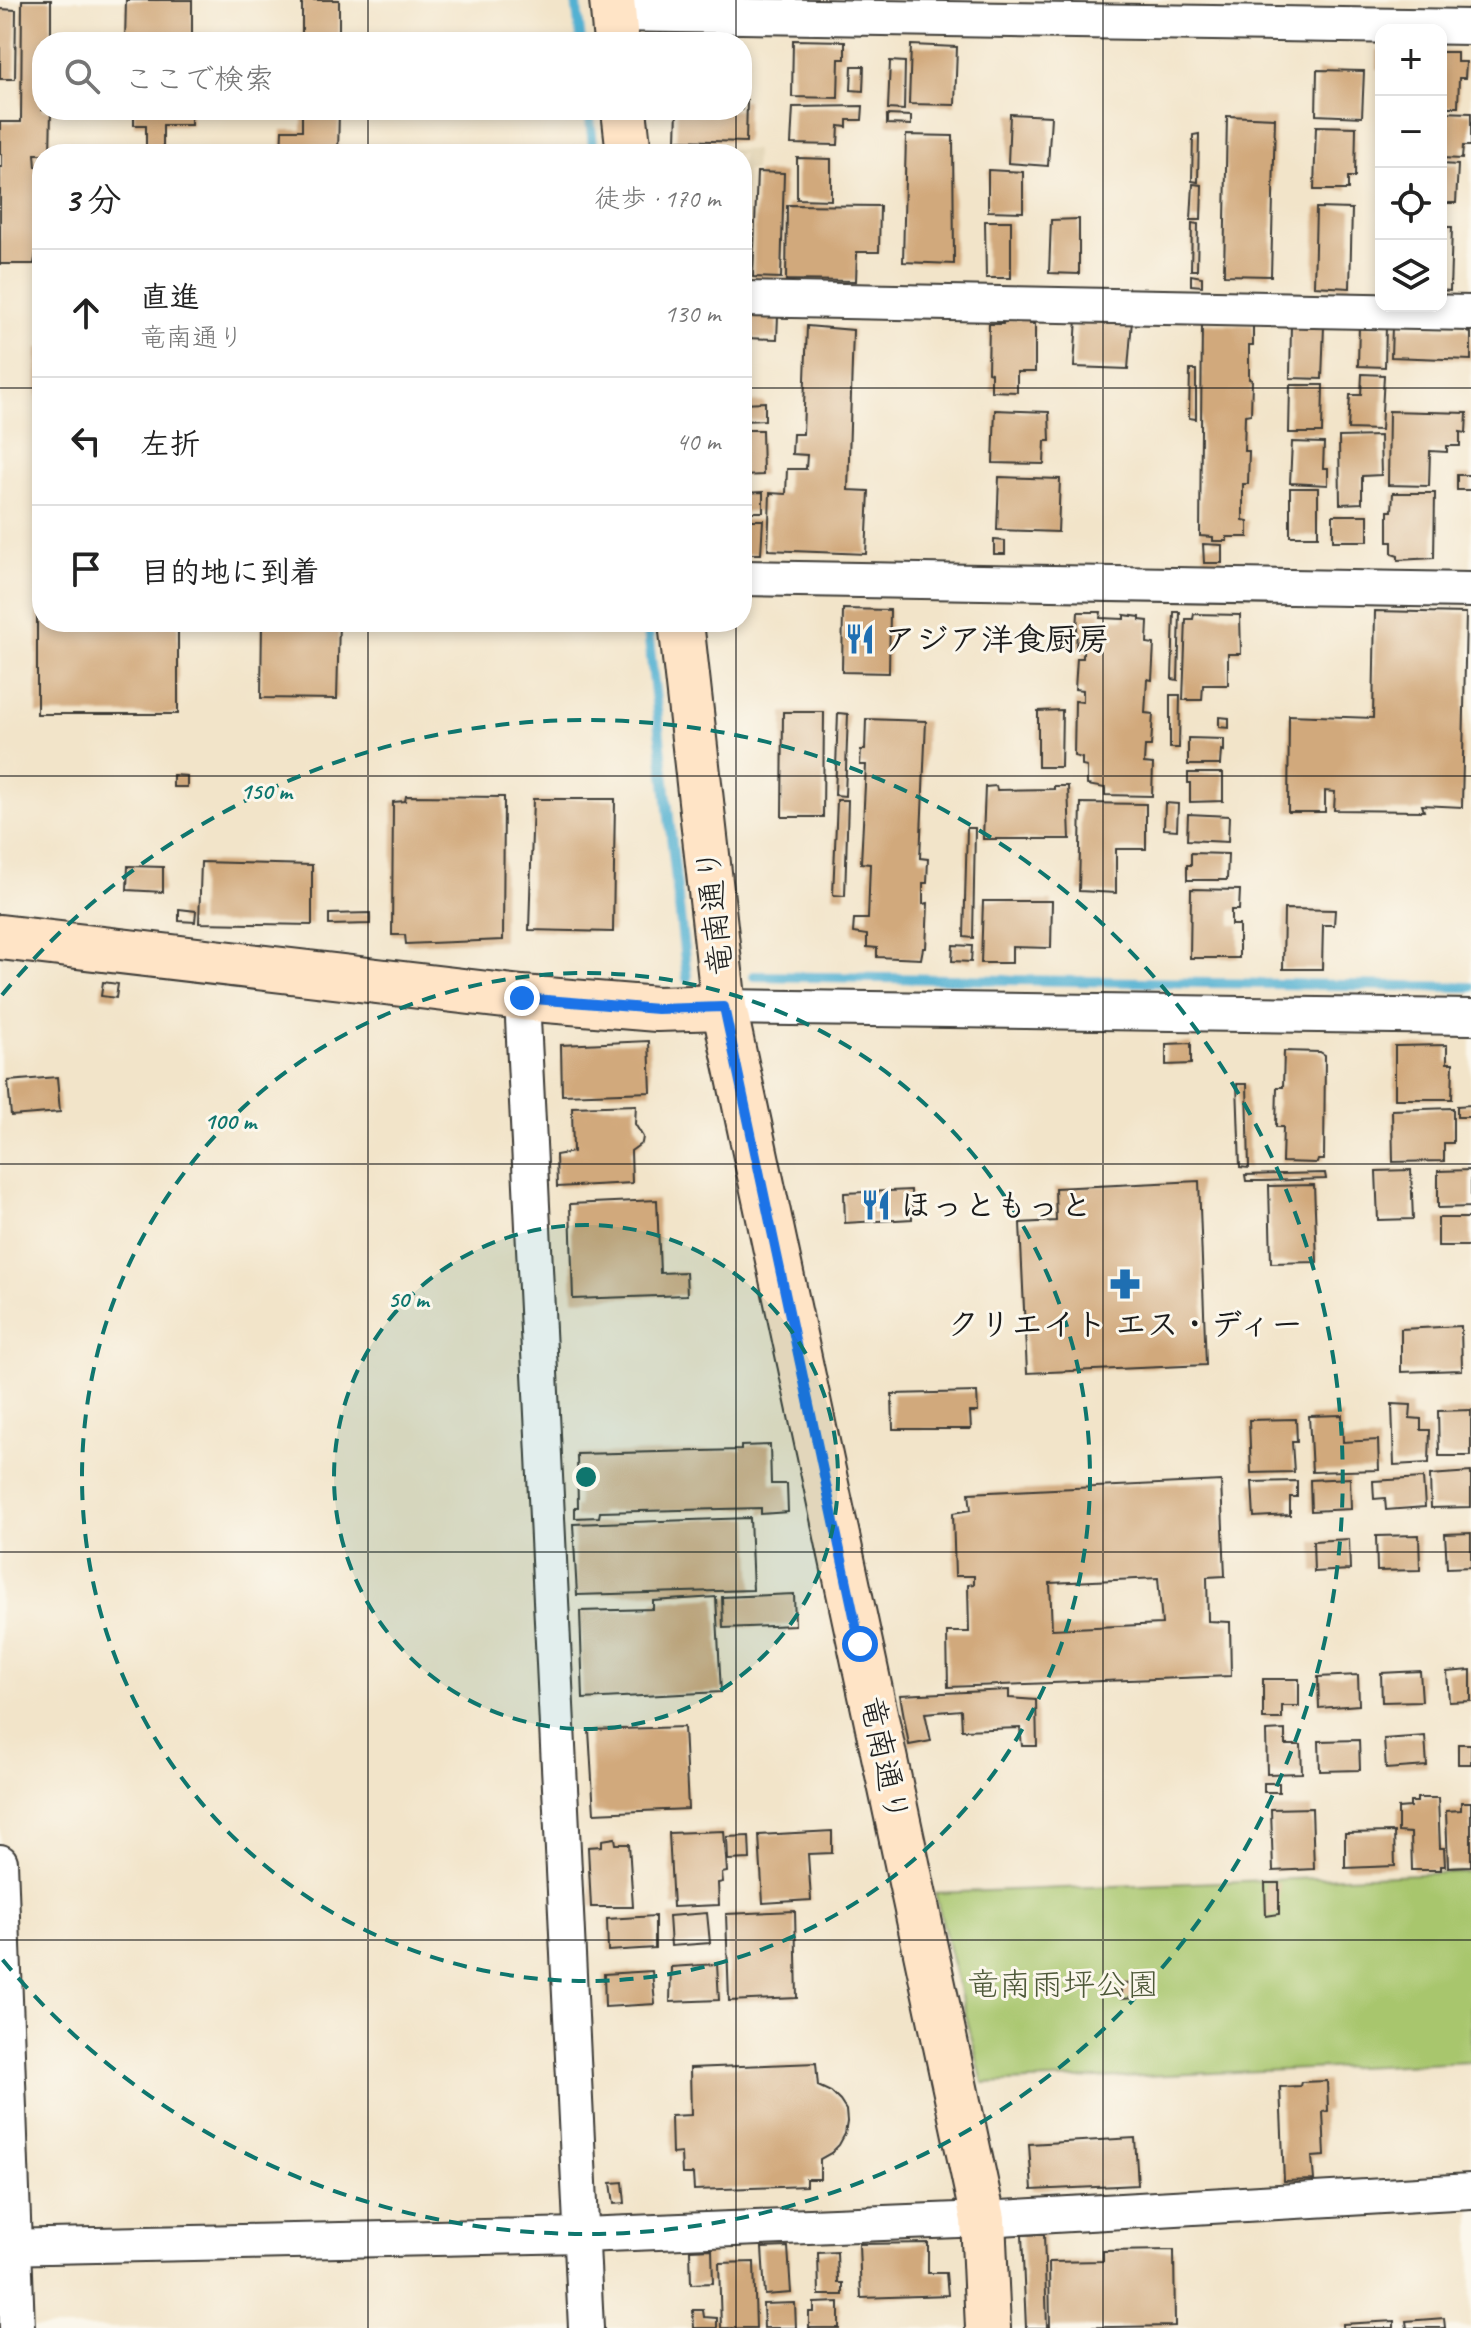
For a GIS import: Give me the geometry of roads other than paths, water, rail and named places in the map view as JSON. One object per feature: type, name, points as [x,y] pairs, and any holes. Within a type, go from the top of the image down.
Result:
[{"type":"street","points":[[614,19],[1471,27]]},
{"type":"street","points":[[625,120],[628,144]]},
{"type":"street","points":[[752,299],[1471,313]]},
{"type":"street","points":[[752,578],[1471,590]]},
{"type":"street","name":"竜南通り","points":[[682,632],[724,1007],[983,2219],[988,2328]]},
{"type":"street","points":[[0,937],[522,998],[657,1009],[724,1007],[1471,1017]]},
{"type":"street","points":[[522,998],[586,2328]]},
{"type":"street","points":[[0,1862],[7,2247],[17,2328]]},
{"type":"street","points":[[7,2247],[582,2235],[983,2219],[1471,2191]]},
{"type":"waterway","points":[[576,0],[580,32]]},
{"type":"waterway","points":[[590,120],[593,144]]},
{"type":"waterway","points":[[648,632],[687,978]]},
{"type":"waterway","points":[[754,976],[1471,987]]},
{"type":"place","name":"アジア洋食厨房","points":[[860,639]]},
{"type":"place","name":"ほっともっと","points":[[876,1205]]},
{"type":"place","name":"クリエイト エス・ディー","points":[[1125,1284]]},
{"type":"park label","name":"竜南雨坪公園","points":[[1063,1984]]}]
